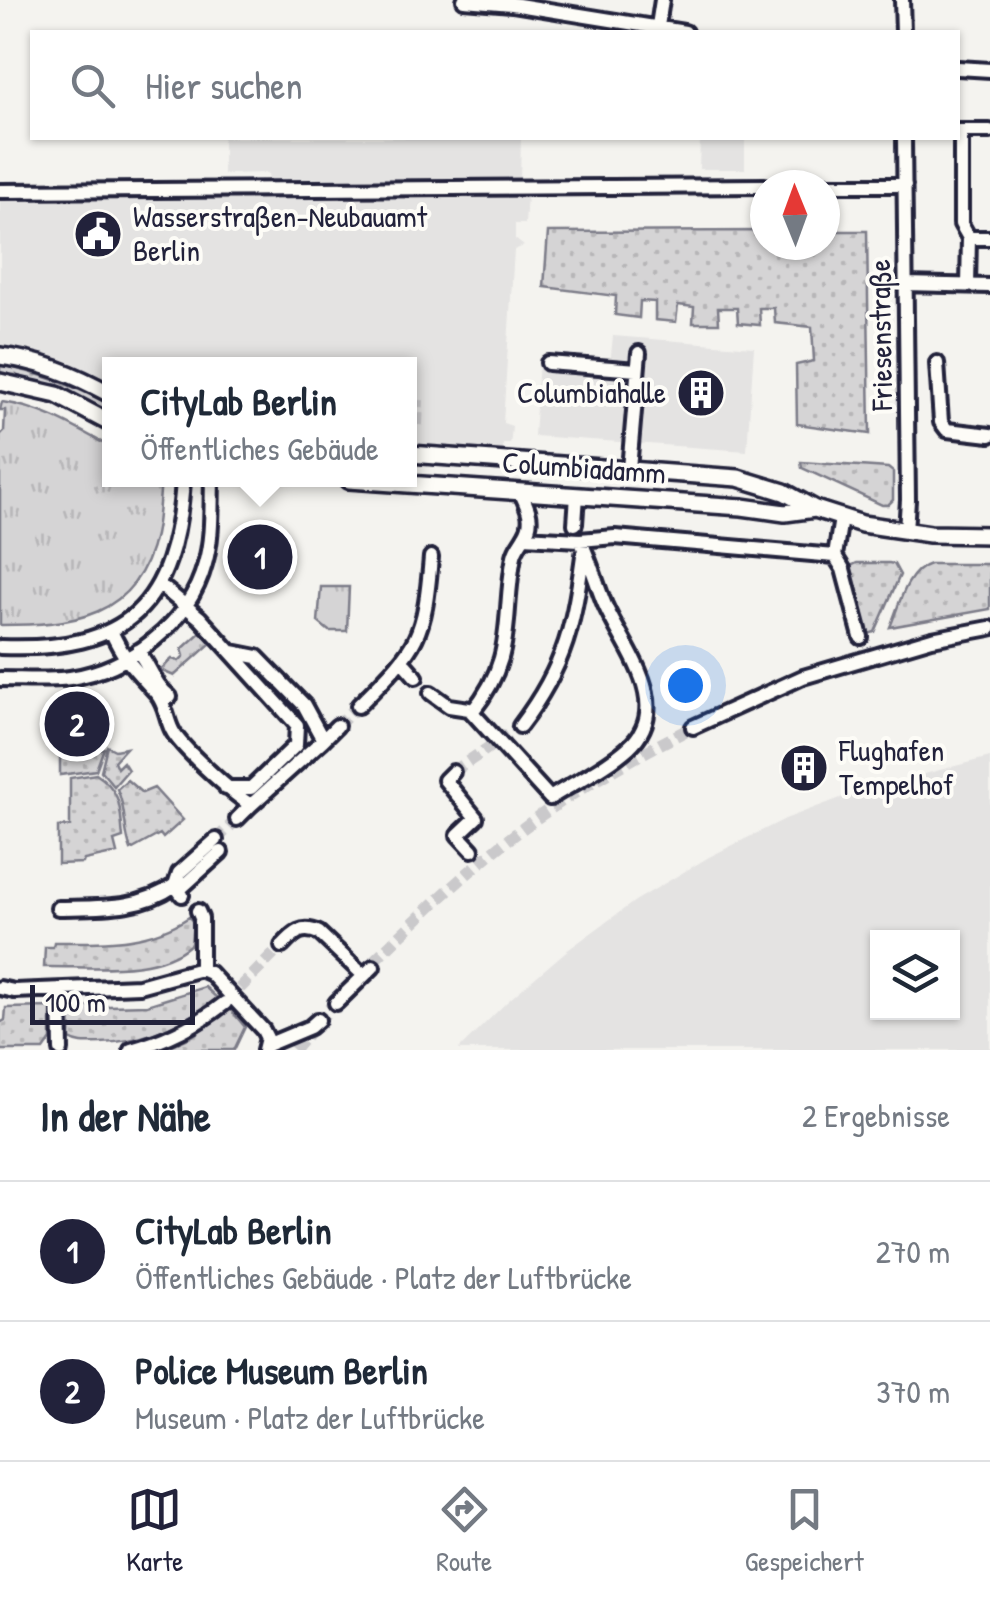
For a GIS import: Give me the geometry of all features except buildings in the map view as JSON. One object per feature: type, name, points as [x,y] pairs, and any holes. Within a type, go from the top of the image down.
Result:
[{"type":"main road","points":[[0,356],[56,368],[102,390]]},
{"type":"main road","points":[[0,382],[57,396],[102,419]]},
{"type":"main road","name":"Columbiadamm","points":[[417,454],[754,482],[841,518],[906,531],[990,535]]},
{"type":"main road","points":[[520,491],[522,462]]},
{"type":"main road","points":[[584,496],[594,466]]},
{"type":"main road","points":[[627,499],[629,469]]},
{"type":"main road","name":"Columbiadamm","points":[[417,484],[785,513],[815,509]]},
{"type":"street","points":[[464,0],[675,30]]},
{"type":"street","points":[[658,26],[662,0]]},
{"type":"street","points":[[902,0],[902,30]]},
{"type":"street","points":[[960,68],[990,70]]},
{"type":"street","points":[[960,130],[990,131]]},
{"type":"street","name":"Friesenstraße","points":[[904,140],[906,531]]},
{"type":"street","points":[[959,140],[961,224],[969,238],[968,285]]},
{"type":"street","points":[[840,185],[905,185]]},
{"type":"street","points":[[0,191],[750,186]]},
{"type":"street","points":[[969,238],[990,238]]},
{"type":"street","points":[[905,284],[990,286]]},
{"type":"street","points":[[629,469],[639,353]]},
{"type":"street","points":[[937,362],[941,422],[947,430],[990,434]]},
{"type":"street","points":[[548,363],[638,370]]},
{"type":"street","points":[[0,647],[73,644],[111,631],[141,609],[160,585],[175,546],[182,487]]},
{"type":"street","points":[[0,679],[69,678],[138,652],[185,607],[201,578],[208,553],[212,487]]},
{"type":"street","points":[[472,712],[500,665],[510,620],[514,555],[529,527],[530,513],[520,491]]},
{"type":"street","points":[[575,524],[584,496]]},
{"type":"street","points":[[841,518],[835,556],[862,637]]},
{"type":"street","points":[[524,537],[582,544],[615,537],[835,556]]},
{"type":"street","points":[[431,693],[449,706],[472,712],[550,798],[630,746],[644,721],[647,697],[637,667],[604,604],[582,544]]},
{"type":"street","points":[[520,726],[563,658],[573,626],[582,544]]},
{"type":"street","points":[[358,706],[414,646],[422,626],[431,557]]},
{"type":"street","points":[[160,585],[232,652],[297,725],[296,745],[250,788],[226,788]]},
{"type":"street","points":[[693,727],[803,677],[932,639],[990,628]]},
{"type":"street","points":[[111,631],[124,660],[168,699]]},
{"type":"street","points":[[138,652],[152,671],[168,682]]},
{"type":"street","points":[[232,652],[257,658],[304,706],[323,740]]},
{"type":"street","points":[[402,661],[416,677]]},
{"type":"street","points":[[152,671],[155,684],[168,699],[172,730],[226,788],[251,806]]},
{"type":"street","points":[[238,819],[337,726]]},
{"type":"street","points":[[453,772],[445,780],[476,818],[458,836],[472,850]]},
{"type":"street","points":[[58,908],[135,904],[179,890],[179,873],[218,846]]},
{"type":"street","points":[[198,911],[201,969]]},
{"type":"street","points":[[282,946],[296,931],[310,929],[367,970],[336,1002]]},
{"type":"street","points":[[0,988],[9,991],[139,986],[201,969],[263,1030],[266,1048],[318,1020]]},
{"type":"street","points":[[60,990],[61,1050]]},
{"type":"street","points":[[131,1050],[160,1042],[198,1024],[225,1003]]},
{"type":"shaded area","points":[[223,140],[521,140],[520,180],[269,181],[268,173],[223,174]]},
{"type":"shaded area","points":[[700,140],[745,140],[745,169],[699,169]]},
{"type":"shaded area","points":[[527,195],[525,224],[515,224],[515,239],[524,246],[514,250],[503,423],[512,426],[510,444],[503,444],[503,450],[417,444],[417,357],[102,357],[102,378],[68,361],[0,345],[0,199]]},
{"type":"shaded area","points":[[613,336],[754,347],[747,451],[534,436],[539,360],[610,364]]},
{"type":"shaded area","points":[[990,757],[990,1050],[458,1050],[565,952],[635,901],[709,857],[785,819],[859,791]]},
{"type":"green space","points":[[750,231],[750,260],[840,260],[840,231],[867,231],[870,434],[797,424],[796,365],[814,361],[812,327],[775,323],[774,308],[759,308],[760,325],[738,323],[737,308],[718,308],[719,323],[693,323],[694,307],[678,305],[676,322],[655,320],[655,302],[640,301],[639,318],[615,315],[616,296],[544,287],[548,232]]},
{"type":"green space","points":[[0,365],[43,376],[102,401],[102,410],[56,387],[0,373]]},
{"type":"green space","points":[[2,402],[44,413],[102,443],[102,487],[160,487],[156,528],[146,563],[117,600],[97,612],[52,623],[0,625],[0,436],[4,432],[5,410],[0,410]]},
{"type":"green space","points":[[801,462],[888,468],[893,472],[893,500],[882,505],[802,468]]},
{"type":"green space","points":[[857,563],[894,564],[900,575],[875,632],[868,634],[849,567]]},
{"type":"green space","points":[[930,564],[990,564],[990,609],[890,627],[909,581]]},
{"type":"green space","points":[[321,587],[349,587],[347,631],[329,631],[318,622]]},
{"type":"green space","points":[[202,631],[212,641],[210,644],[174,676],[160,670],[172,659],[179,661],[184,656],[182,649]]},
{"type":"green space","points":[[107,746],[115,750],[126,748],[114,761],[117,768],[123,762],[128,770],[114,786],[101,771]]},
{"type":"green space","points":[[104,748],[96,770],[60,775],[60,755]]},
{"type":"green space","points":[[96,774],[116,795],[123,838],[114,841],[117,853],[83,863],[58,864],[58,827],[70,826],[70,778]]},
{"type":"green space","points":[[127,780],[142,793],[154,788],[183,820],[163,838],[160,834],[131,850],[117,789]]},
{"type":"green space","points":[[189,917],[193,922],[191,944],[159,961],[121,967],[44,967],[45,947],[53,947],[54,942],[140,937]]},
{"type":"green space","points":[[205,987],[217,998],[162,1030],[117,1042],[85,1043],[70,1039],[71,1007],[147,1005]]},
{"type":"green space","points":[[51,1007],[51,1040],[44,1050],[0,1050],[0,1023],[5,1020],[6,1008]]},
{"type":"green space","points":[[230,1009],[245,1027],[234,1050],[161,1050],[191,1037]]},
{"type":"tunnel","points":[[417,425],[418,400]]},
{"type":"tunnel","points":[[337,726],[358,706]]},
{"type":"tunnel","points":[[453,772],[520,726]]},
{"type":"tunnel","points":[[361,973],[511,837],[573,794],[693,727]]},
{"type":"tunnel","points":[[216,840],[237,819]]},
{"type":"tunnel","points":[[227,1001],[282,946]]},
{"type":"tunnel","points":[[294,1050],[341,995]]},
{"type":"place","name":"Wasserstraßen-Neubauamt Berlin","points":[[98,234]]},
{"type":"place","name":"Columbiahalle","points":[[701,393]]},
{"type":"place","name":"CityLab Berlin","points":[[260,557]]},
{"type":"place","name":"Police Museum Berlin","points":[[77,724]]},
{"type":"place","name":"Flughafen Tempelhof","points":[[804,768]]}]
